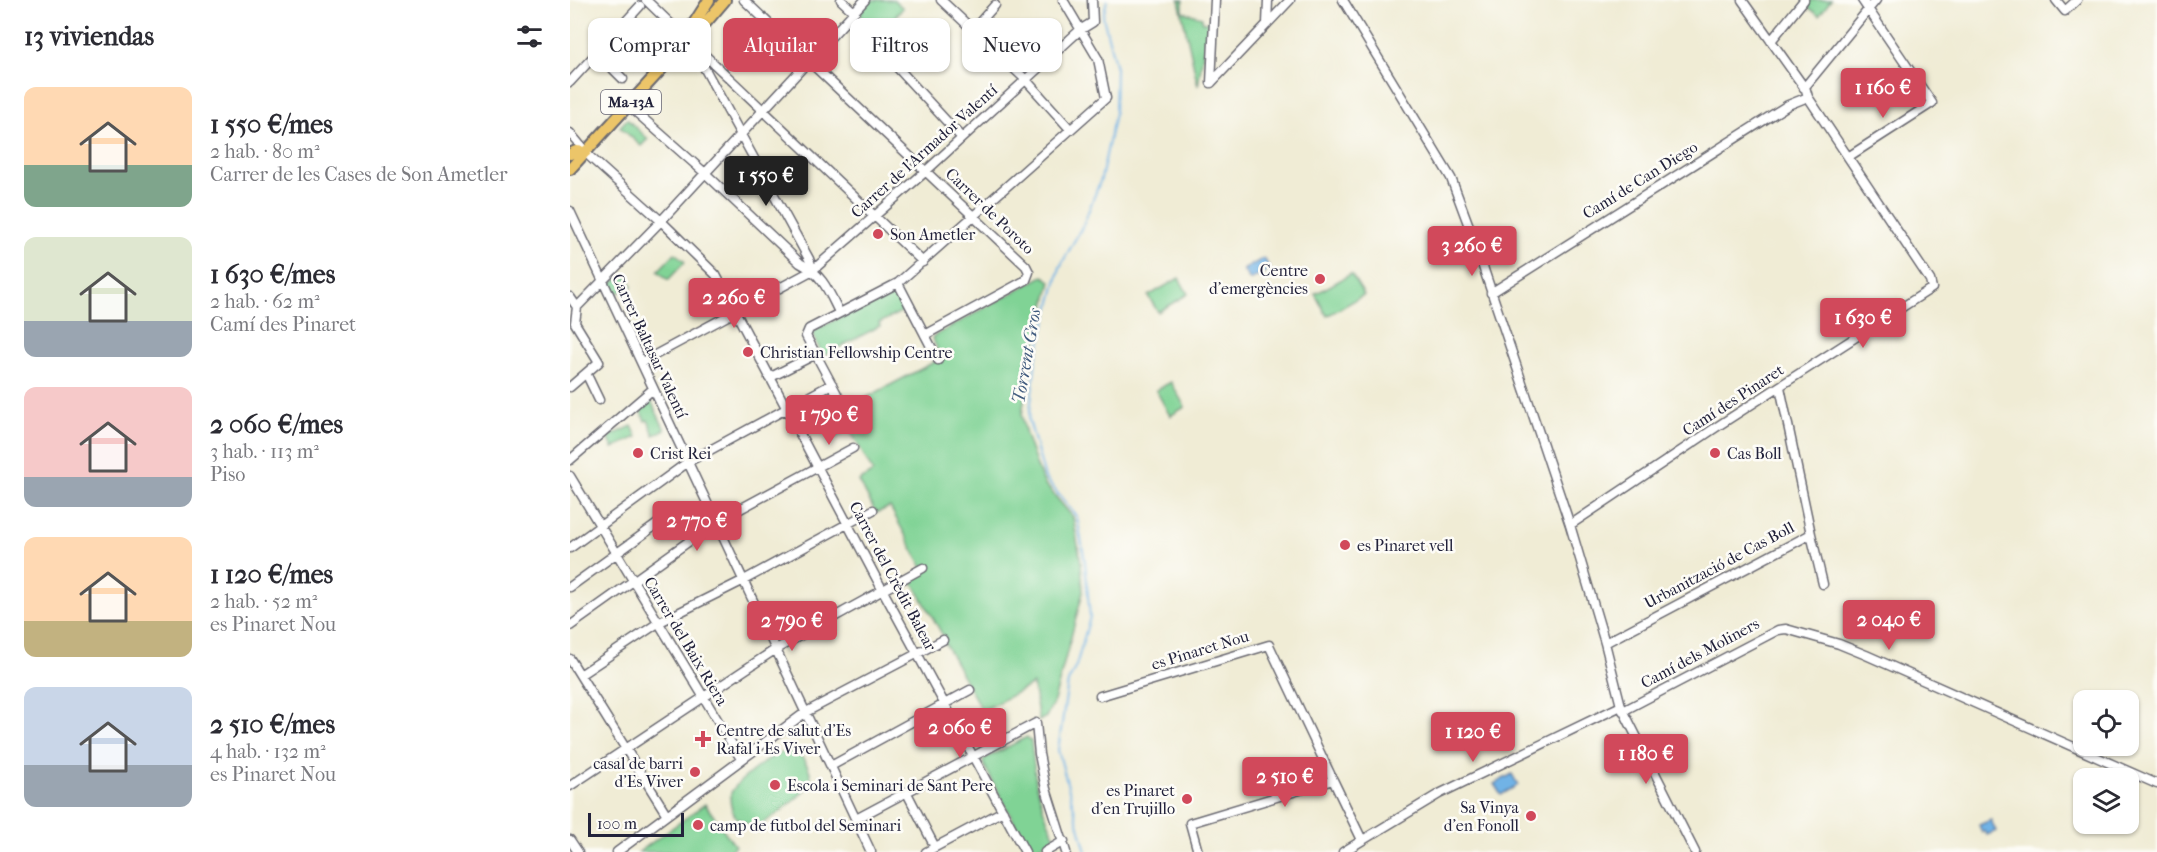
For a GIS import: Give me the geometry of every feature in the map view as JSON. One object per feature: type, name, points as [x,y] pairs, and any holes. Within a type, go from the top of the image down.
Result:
[{"type":"main road","name":"Ma-13A","points":[[699,18],[709,0]]},
{"type":"main road","name":"Ma-13A","points":[[707,18],[725,0]]},
{"type":"main road","name":"Ma-13A","points":[[570,169],[659,72]]},
{"type":"main road","points":[[570,154],[576,151],[586,152]]},
{"type":"street","name":"Carrer de Poroto","points":[[744,0],[763,18]]},
{"type":"street","points":[[841,0],[961,137]]},
{"type":"street","points":[[838,29],[865,0]]},
{"type":"street","points":[[941,0],[962,20]]},
{"type":"street","points":[[845,409],[806,336],[809,329],[898,283],[1106,98],[1098,59],[1063,0]]},
{"type":"street","name":"Carrer de l'Armador Valentí","points":[[1062,46],[1093,22],[1092,0]]},
{"type":"street","points":[[1215,0],[1211,83],[1290,0]]},
{"type":"street","points":[[1267,24],[1268,0]]},
{"type":"street","points":[[1343,0],[1451,178],[1570,525],[1622,708],[1695,852]]},
{"type":"street","name":"Camí des Pinaret","points":[[1570,525],[1720,424],[1932,288],[1930,280],[1806,92],[1742,0]]},
{"type":"street","points":[[1771,41],[1804,0]]},
{"type":"street","points":[[1848,158],[1932,103],[1862,0]]},
{"type":"street","points":[[1806,92],[1876,0]]},
{"type":"street","points":[[2056,0],[2065,11],[2077,0]]},
{"type":"street","points":[[629,18],[643,3],[662,18]]},
{"type":"street","points":[[984,18],[995,5]]},
{"type":"street","points":[[711,60],[922,262]]},
{"type":"street","points":[[570,82],[588,63]]},
{"type":"street","points":[[617,72],[623,78]]},
{"type":"street","points":[[707,72],[813,270]]},
{"type":"street","points":[[575,312],[798,72]]},
{"type":"street","name":"Carrer de Poroto","points":[[820,72],[974,216],[1026,266],[1029,272],[1026,280],[925,335]]},
{"type":"street","points":[[1018,72],[1070,129]]},
{"type":"street","name":"Carrer de l'Armador Valentí","points":[[642,362],[813,270],[926,171],[1033,72]]},
{"type":"street","name":"Camí de Can Diego","points":[[1491,293],[1806,92]]},
{"type":"street","points":[[628,105],[705,173],[800,263],[813,270],[822,280],[839,312]]},
{"type":"street","name":"Carrer del Crèdit Balear","points":[[570,133],[586,152],[716,275],[769,378],[1025,852]]},
{"type":"street","points":[[570,147],[570,154]]},
{"type":"street","name":"Carrer Baltasar Valentí","points":[[570,211],[871,852]]},
{"type":"street","points":[[898,283],[938,360]]},
{"type":"street","points":[[570,297],[575,312],[575,323],[599,362],[570,387]]},
{"type":"street","points":[[769,378],[816,354]]},
{"type":"street","points":[[586,373],[599,400]]},
{"type":"street","points":[[570,548],[688,462],[832,384]]},
{"type":"street","name":"Urbanització de Cas Boll","points":[[1605,643],[1811,534],[1780,387]]},
{"type":"street","points":[[570,460],[653,389]]},
{"type":"street","points":[[570,626],[716,522],[853,448]]},
{"type":"street","name":"Carrer del Baix Riera","points":[[570,476],[741,759]]},
{"type":"street","points":[[580,675],[658,623],[744,580],[873,510]]},
{"type":"street","points":[[570,587],[674,512]]},
{"type":"street","points":[[1811,534],[1823,584]]},
{"type":"street","points":[[570,786],[776,649],[923,568]]},
{"type":"street","name":"Camí dels Moliners","points":[[1622,708],[1786,628],[1857,651],[2157,784]]},
{"type":"street","points":[[617,852],[806,712],[943,640]]},
{"type":"street","name":"es Pinaret Nou","points":[[1100,696],[1269,645],[1362,840]]},
{"type":"street","points":[[570,659],[667,815]]},
{"type":"street","points":[[831,766],[970,690]]},
{"type":"street","points":[[1343,852],[1439,794],[1622,708]]},
{"type":"street","points":[[856,819],[1036,723],[1046,789],[1066,852]]},
{"type":"street","points":[[1198,852],[1190,823],[1333,780]]},
{"type":"street","points":[[907,793],[935,847]]},
{"type":"street","points":[[926,852],[1003,811]]},
{"type":"street","points":[[570,840],[578,852]]},
{"type":"street","points":[[1045,852],[1064,841]]},
{"type":"green space","points":[[871,0],[894,0],[903,8],[894,18],[861,18],[861,11]]},
{"type":"green space","points":[[1179,0],[1183,0],[1183,12],[1202,17],[1202,22],[1208,22],[1198,86]]},
{"type":"green space","points":[[1811,0],[1831,0],[1819,16],[1807,6]]},
{"type":"green space","points":[[627,119],[648,139],[641,146],[620,127]]},
{"type":"green space","points":[[675,253],[685,262],[668,280],[658,271]]},
{"type":"green space","points":[[1351,274],[1364,295],[1327,316],[1315,294]]},
{"type":"green space","points":[[627,275],[632,287],[615,294],[610,283]]},
{"type":"green space","points":[[1043,276],[1051,281],[1028,375],[1022,415],[1026,435],[1045,484],[1073,517],[1081,563],[1083,592],[1054,701],[1046,717],[1039,721],[1033,684],[982,711],[911,579],[923,568],[890,507],[876,513],[859,481],[873,472],[841,414],[848,430],[836,437],[824,413],[836,407],[839,412],[938,360],[941,358],[932,337]]},
{"type":"green space","points":[[1179,278],[1188,294],[1158,312],[1148,296]]},
{"type":"green space","points":[[895,290],[905,310],[823,356],[813,336],[813,331]]},
{"type":"green space","points":[[1171,382],[1185,407],[1170,416],[1156,390]]},
{"type":"green space","points":[[651,401],[665,430],[654,435],[648,420],[645,421],[640,409]]},
{"type":"green space","points":[[632,426],[637,437],[613,448],[608,437]]},
{"type":"green space","points":[[1027,737],[1031,741],[1036,783],[1055,838],[1033,851],[1029,850],[983,763],[984,759]]},
{"type":"green space","points":[[798,753],[808,766],[811,778],[807,787],[786,807],[761,823],[750,824],[737,818],[730,802],[734,788],[746,776],[776,755]]},
{"type":"green space","name":"camp de futbol del Seminari","points":[[705,804],[735,846],[728,852],[639,852]]},
{"type":"water","points":[[1264,258],[1270,269],[1250,280],[1243,270]]},
{"type":"water","points":[[1512,774],[1518,785],[1501,795],[1494,784]]},
{"type":"water","points":[[1991,820],[1996,831],[1987,835],[1985,831],[1982,833],[1979,825]]},
{"type":"waterway","name":"Torrent Gros","points":[[1086,852],[1058,750],[1068,682],[1076,666],[1090,617],[1085,562],[1077,517],[1045,478],[1029,420],[1036,359],[1060,267],[1083,225],[1101,179],[1115,113],[1116,68],[1103,17],[1107,0]]},
{"type":"place","name":"Son Ametler","points":[[878,234]]},
{"type":"place","name":"Centre d'emergències","points":[[1320,279]]},
{"type":"place","name":"Christian Fellowship Centre","points":[[748,352]]},
{"type":"place","name":"Crist Rei","points":[[638,453]]},
{"type":"place","name":"Cas Boll","points":[[1715,453]]},
{"type":"place","name":"es Pinaret vell","points":[[1345,545]]},
{"type":"place","name":"Centre de salut d'Es Rafal i Es Viver","points":[[703,739]]},
{"type":"place","name":"casal de barri d'Es Viver","points":[[695,772]]},
{"type":"place","name":"Escola i Seminari de Sant Pere","points":[[775,785]]},
{"type":"place","name":"es Pinaret d'en Trujillo","points":[[1187,799]]},
{"type":"place","name":"Sa Vinya d'en Fonoll","points":[[1531,816]]},
{"type":"place","name":"camp de futbol del Seminari","points":[[698,825]]}]
